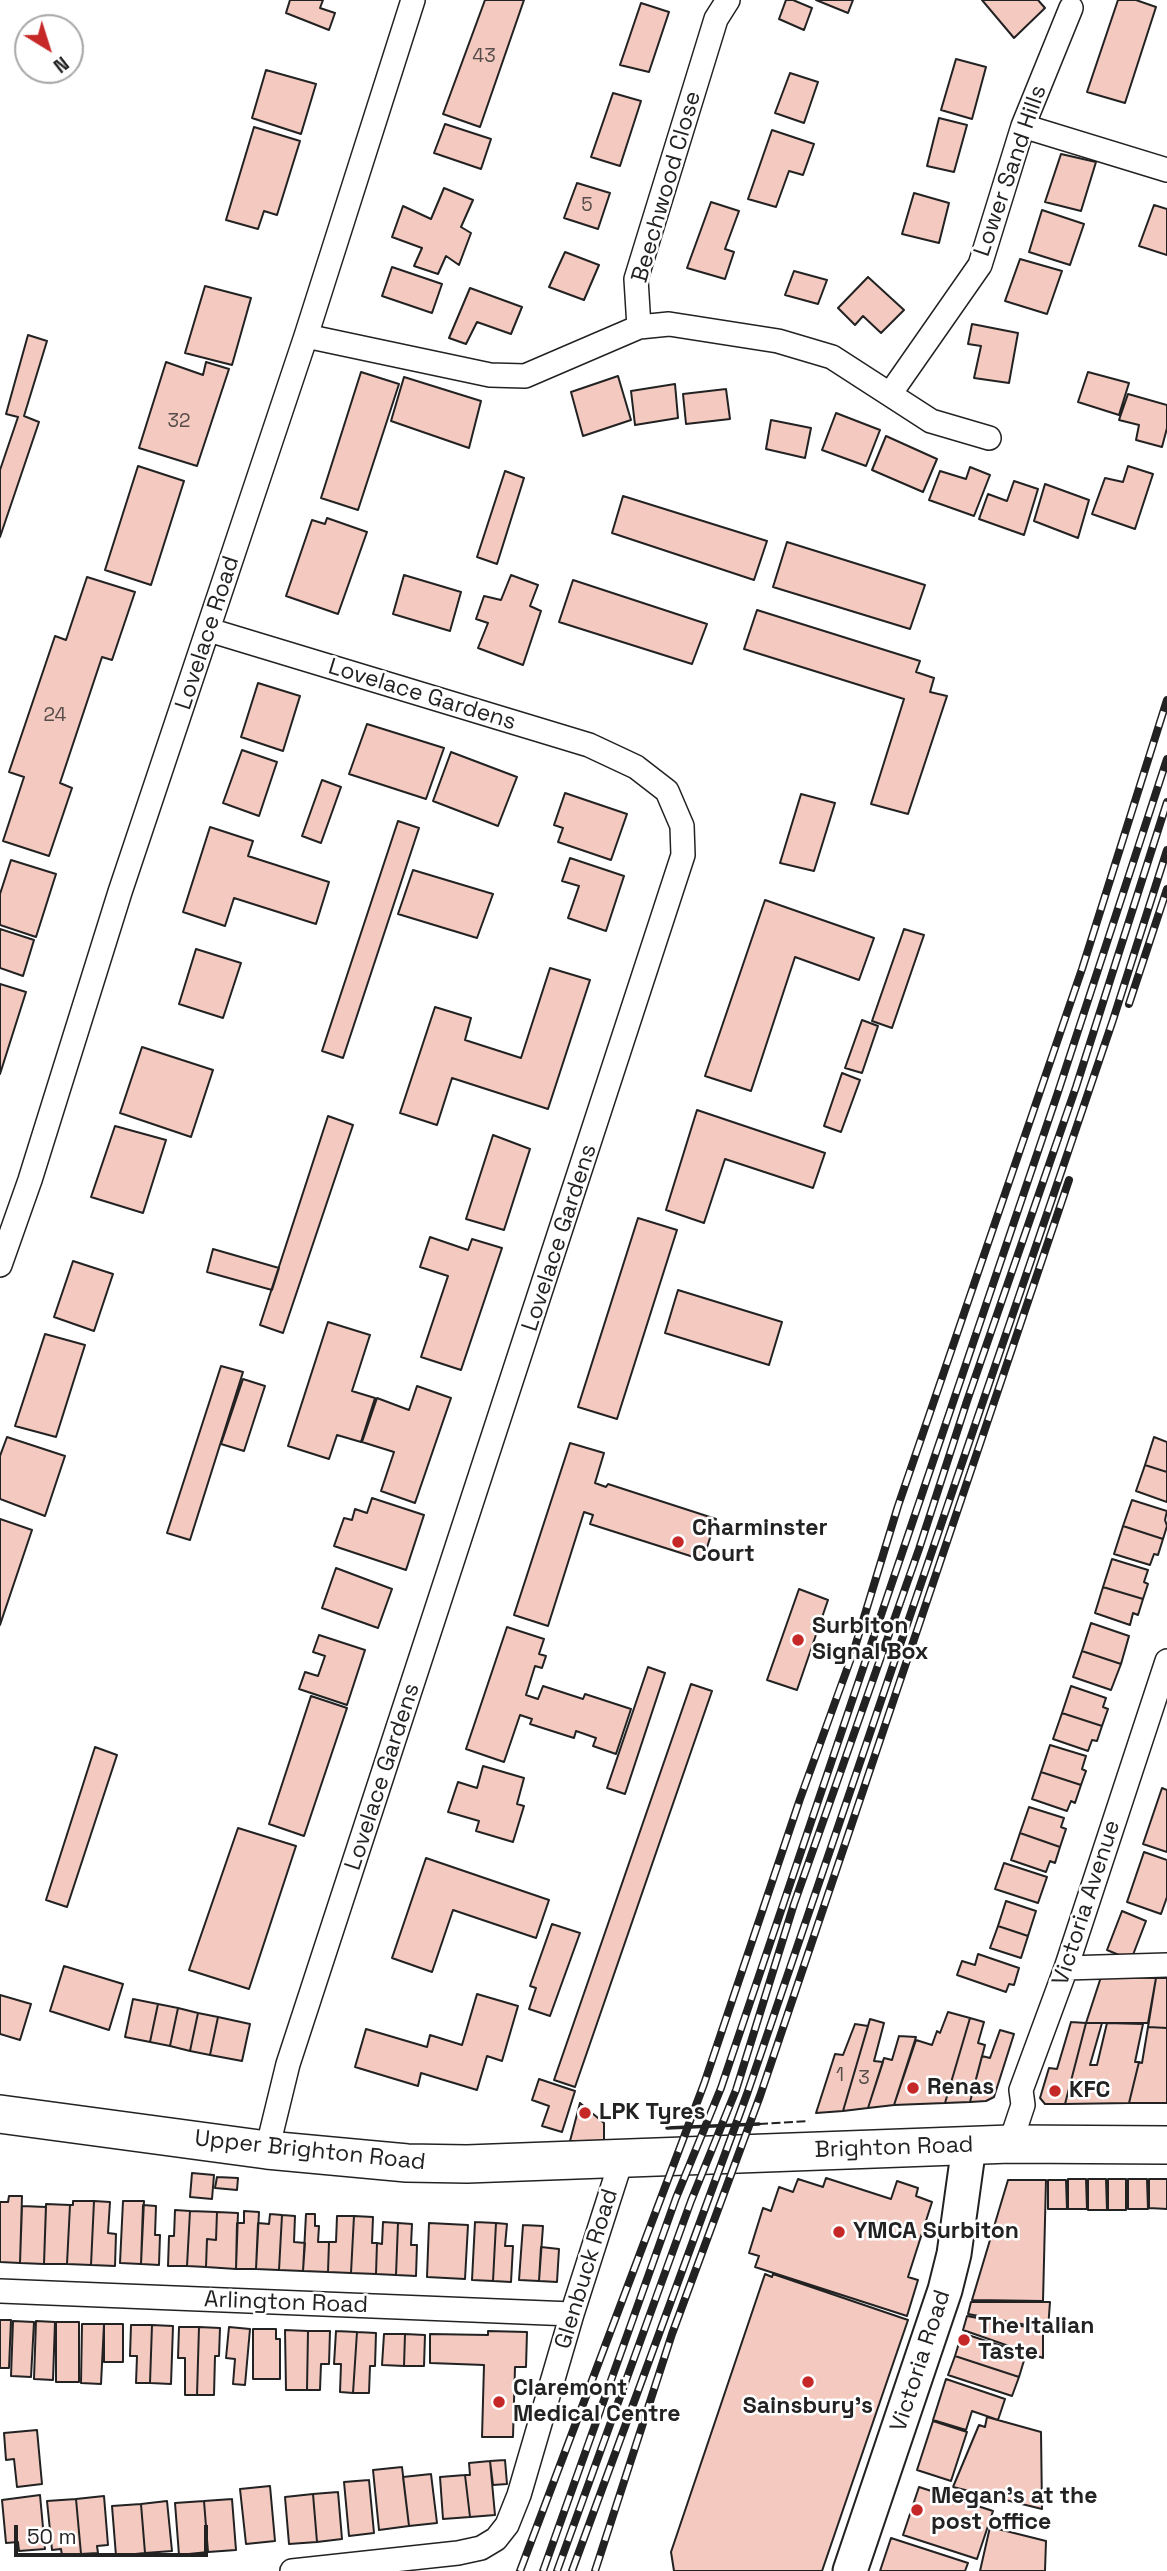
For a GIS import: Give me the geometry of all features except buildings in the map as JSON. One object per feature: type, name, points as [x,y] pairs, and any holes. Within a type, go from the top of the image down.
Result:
[{"type":"main road","name":"Upper Brighton Road","points":[[0,2114],[267,2150],[407,2163],[467,2164],[622,2158]]},
{"type":"main road","name":"Brighton Road","points":[[622,2158],[1010,2144],[1167,2145]]},
{"type":"main road","name":"Victoria Road","points":[[850,2571],[945,2290],[954,2254],[969,2146]]},
{"type":"street","name":"Lovelace Road","points":[[0,1265],[30,1180],[120,892],[306,337],[413,0]]},
{"type":"street","name":"Beechwood Close","points":[[639,327],[636,279],[716,19],[728,0]]},
{"type":"street","name":"Lower Sand Hills","points":[[890,394],[980,265],[1023,126],[1071,8]]},
{"type":"street","points":[[1023,126],[1167,170]]},
{"type":"street","points":[[306,337],[490,374],[525,376],[639,327],[669,324],[778,341],[832,357],[931,421],[989,438]]},
{"type":"street","name":"Lovelace Gardens","points":[[209,630],[589,745],[636,767],[667,791],[682,826],[684,855],[288,2064],[267,2150]]},
{"type":"street","name":"Victoria Avenue","points":[[1010,2144],[1023,2105],[1021,2090],[1066,1968],[1167,1661]]},
{"type":"street","points":[[1066,1968],[1167,1965]]},
{"type":"street","name":"Glenbuck Road","points":[[292,2571],[458,2553],[481,2548],[496,2539],[507,2525],[519,2495],[572,2314],[622,2158]]},
{"type":"street","name":"Arlington Road","points":[[0,2291],[572,2314]]},
{"type":"railway","points":[[520,2571],[704,2084],[800,1799],[854,1650],[898,1506],[1082,969],[1167,700]]},
{"type":"railway","points":[[543,2571],[676,2198],[721,2088],[1057,1095],[1167,759]]},
{"type":"railway","points":[[557,2571],[691,2201],[736,2090],[794,1904],[919,1549],[967,1401],[1076,1087],[1167,802]]},
{"type":"railway","points":[[572,2571],[747,2094],[1113,1020],[1167,850]]},
{"type":"railway","points":[[1129,1004],[1167,889]]},
{"type":"railway","points":[[595,2571],[672,2334],[760,2096],[1069,1180]]},
{"type":"fence","points":[[759,2124],[809,2121]]},
{"type":"wall","points":[[667,2128],[759,2124]]},
{"type":"place","name":"Charminster Court","points":[[678,1542]]},
{"type":"place","name":"Surbiton Signal Box","points":[[798,1640]]},
{"type":"place","name":"Renas","points":[[913,2088]]},
{"type":"place","name":"KFC","points":[[1055,2091]]},
{"type":"place","name":"LPK Tyres","points":[[585,2113]]},
{"type":"place","name":"YMCA Surbiton","points":[[839,2232]]},
{"type":"place","name":"The Italian Taste","points":[[964,2340]]},
{"type":"place","name":"Sainsbury's","points":[[808,2382]]},
{"type":"place","name":"Claremont Medical Centre","points":[[499,2402]]},
{"type":"place","name":"Megan's at the post office","points":[[917,2510]]}]
